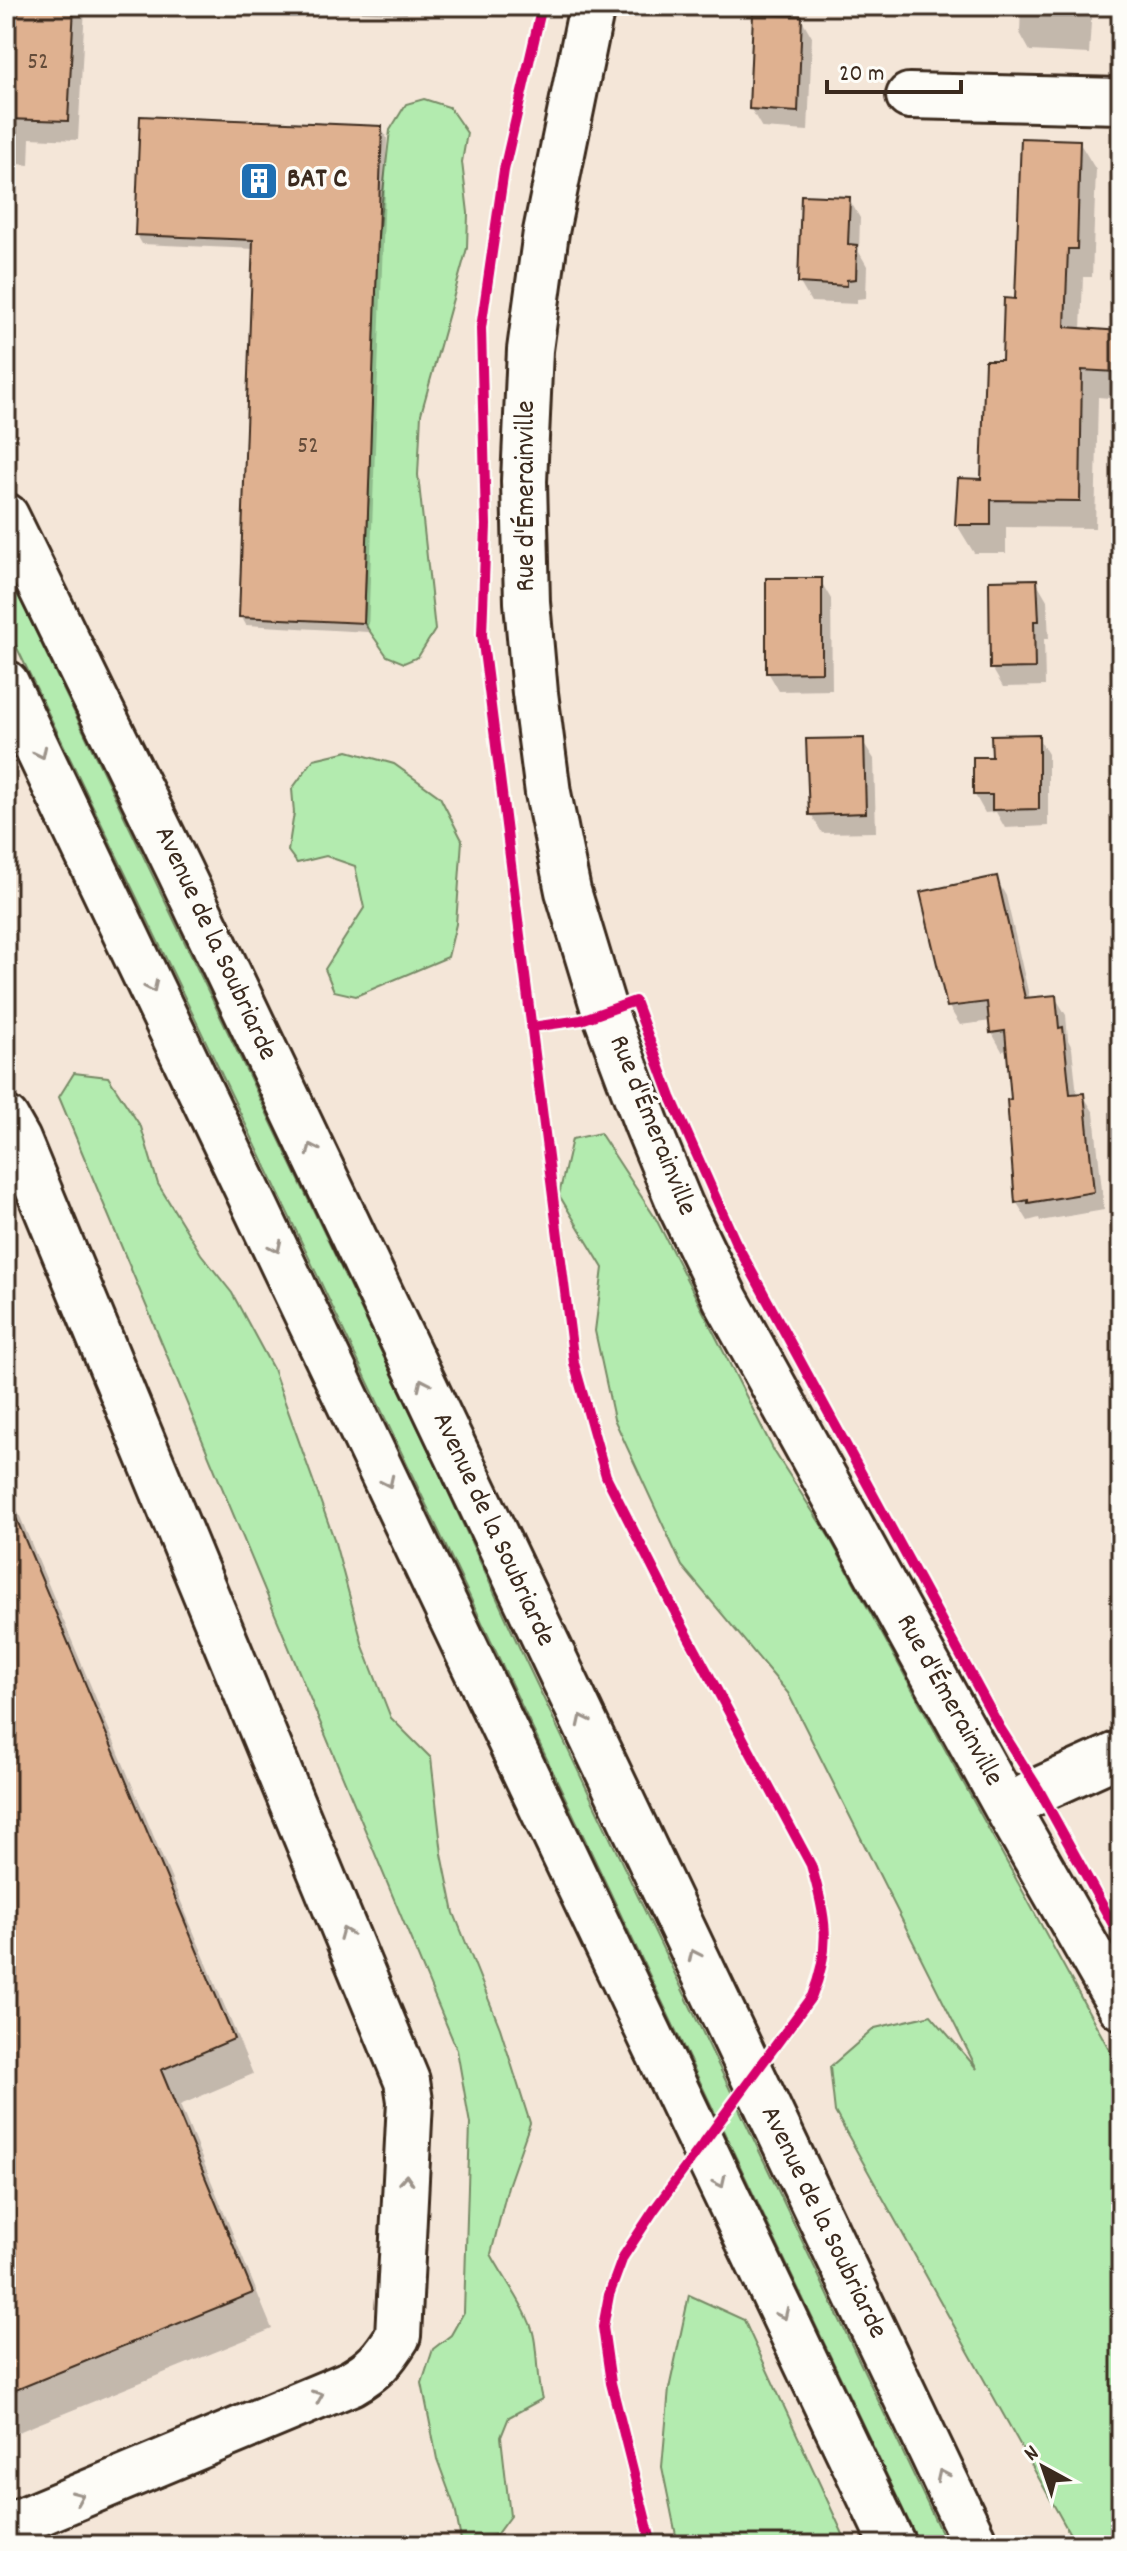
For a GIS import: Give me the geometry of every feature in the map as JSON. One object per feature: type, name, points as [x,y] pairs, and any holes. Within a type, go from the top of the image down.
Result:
[{"type":"street","name":"Rue d'Émerainville","points":[[592,6],[546,232],[530,350],[524,481],[527,602],[535,693],[548,793],[568,891],[605,1013],[647,1125],[726,1300],[1007,1808],[1121,2007]]},
{"type":"street","points":[[909,96],[1121,101]]},
{"type":"street","name":"Avenue de la Soubriarde","points":[[6,516],[179,870],[976,2545]]},
{"type":"street","points":[[6,683],[893,2545]]},
{"type":"street","points":[[6,1119],[18,1140],[407,2081],[410,2101],[398,2336],[374,2369],[351,2383],[6,2527]]},
{"type":"street","points":[[1007,1808],[1121,1753]]},
{"type":"green space","points":[[424,99],[449,107],[467,133],[462,162],[468,213],[467,248],[421,414],[418,475],[435,630],[418,657],[404,663],[387,656],[364,623],[377,245],[390,130],[406,104]]},
{"type":"green space","points":[[6,570],[440,1474],[521,1651],[947,2545],[920,2545],[6,625]]},
{"type":"green space","points":[[348,751],[394,764],[440,797],[462,840],[456,924],[448,957],[356,996],[334,991],[325,969],[364,908],[355,866],[326,856],[297,863],[288,851],[294,813],[292,789],[314,759]]},
{"type":"green space","points":[[74,1073],[108,1077],[141,1127],[158,1184],[201,1254],[232,1293],[273,1369],[334,1539],[363,1646],[391,1718],[431,1758],[442,1854],[454,1913],[500,2028],[530,2123],[508,2186],[491,2254],[531,2327],[542,2399],[509,2417],[501,2437],[510,2516],[496,2535],[461,2540],[455,2508],[437,2459],[422,2383],[433,2349],[451,2335],[464,2312],[470,2124],[457,2050],[59,1097]]},
{"type":"green space","points":[[600,1133],[656,1219],[774,1451],[829,1537],[1121,2071],[1121,2545],[1076,2545],[835,2112],[830,2067],[875,2028],[931,2015],[977,2069],[788,1693],[682,1566],[614,1419],[595,1331],[603,1268],[559,1195],[572,1139]]},
{"type":"green space","points":[[689,2295],[744,2320],[848,2545],[678,2545],[662,2467],[669,2389]]},
{"type":"building","points":[[6,6],[74,6],[68,121],[6,119]]},
{"type":"building","points":[[753,14],[802,16],[798,112],[749,109]]},
{"type":"building","points":[[140,116],[382,126],[364,623],[239,617],[253,240],[135,235]]},
{"type":"building","points":[[1021,138],[1080,140],[1077,249],[1068,249],[1065,327],[1121,331],[1121,363],[1117,363],[1116,372],[1082,370],[1080,501],[991,500],[991,525],[955,525],[958,478],[981,479],[985,360],[1002,360],[1004,298],[1015,299]]},
{"type":"building","points":[[801,195],[850,197],[848,244],[857,245],[856,279],[847,280],[847,286],[798,283]]},
{"type":"building","points":[[766,578],[822,578],[822,672],[766,673]]},
{"type":"building","points":[[1037,579],[1039,621],[1034,621],[1035,668],[990,669],[989,580]]},
{"type":"building","points":[[1039,734],[1039,809],[992,810],[992,795],[973,795],[973,757],[992,757],[991,735]]},
{"type":"building","points":[[864,738],[866,813],[809,815],[806,739]]},
{"type":"building","points":[[997,876],[1025,998],[1056,995],[1059,1028],[1063,1027],[1070,1094],[1084,1093],[1094,1192],[1015,1203],[1005,1031],[990,1033],[987,1002],[947,1007],[920,892]]},
{"type":"building","points":[[6,1494],[234,2039],[161,2070],[253,2293],[6,2394]]},
{"type":"cycle path","points":[[542,6],[504,170],[481,328],[486,525],[482,635],[574,1363],[606,1476],[811,1865],[825,1930],[822,1961],[812,1996],[654,2210],[623,2257],[609,2295],[603,2327],[611,2383],[652,2545]]},
{"type":"cycle path","points":[[532,1027],[581,1020],[635,1001],[671,1097],[735,1241],[1000,1728],[1039,1790],[1121,1939]]},
{"type":"place","name":"BAT C","points":[[259,181]]}]
